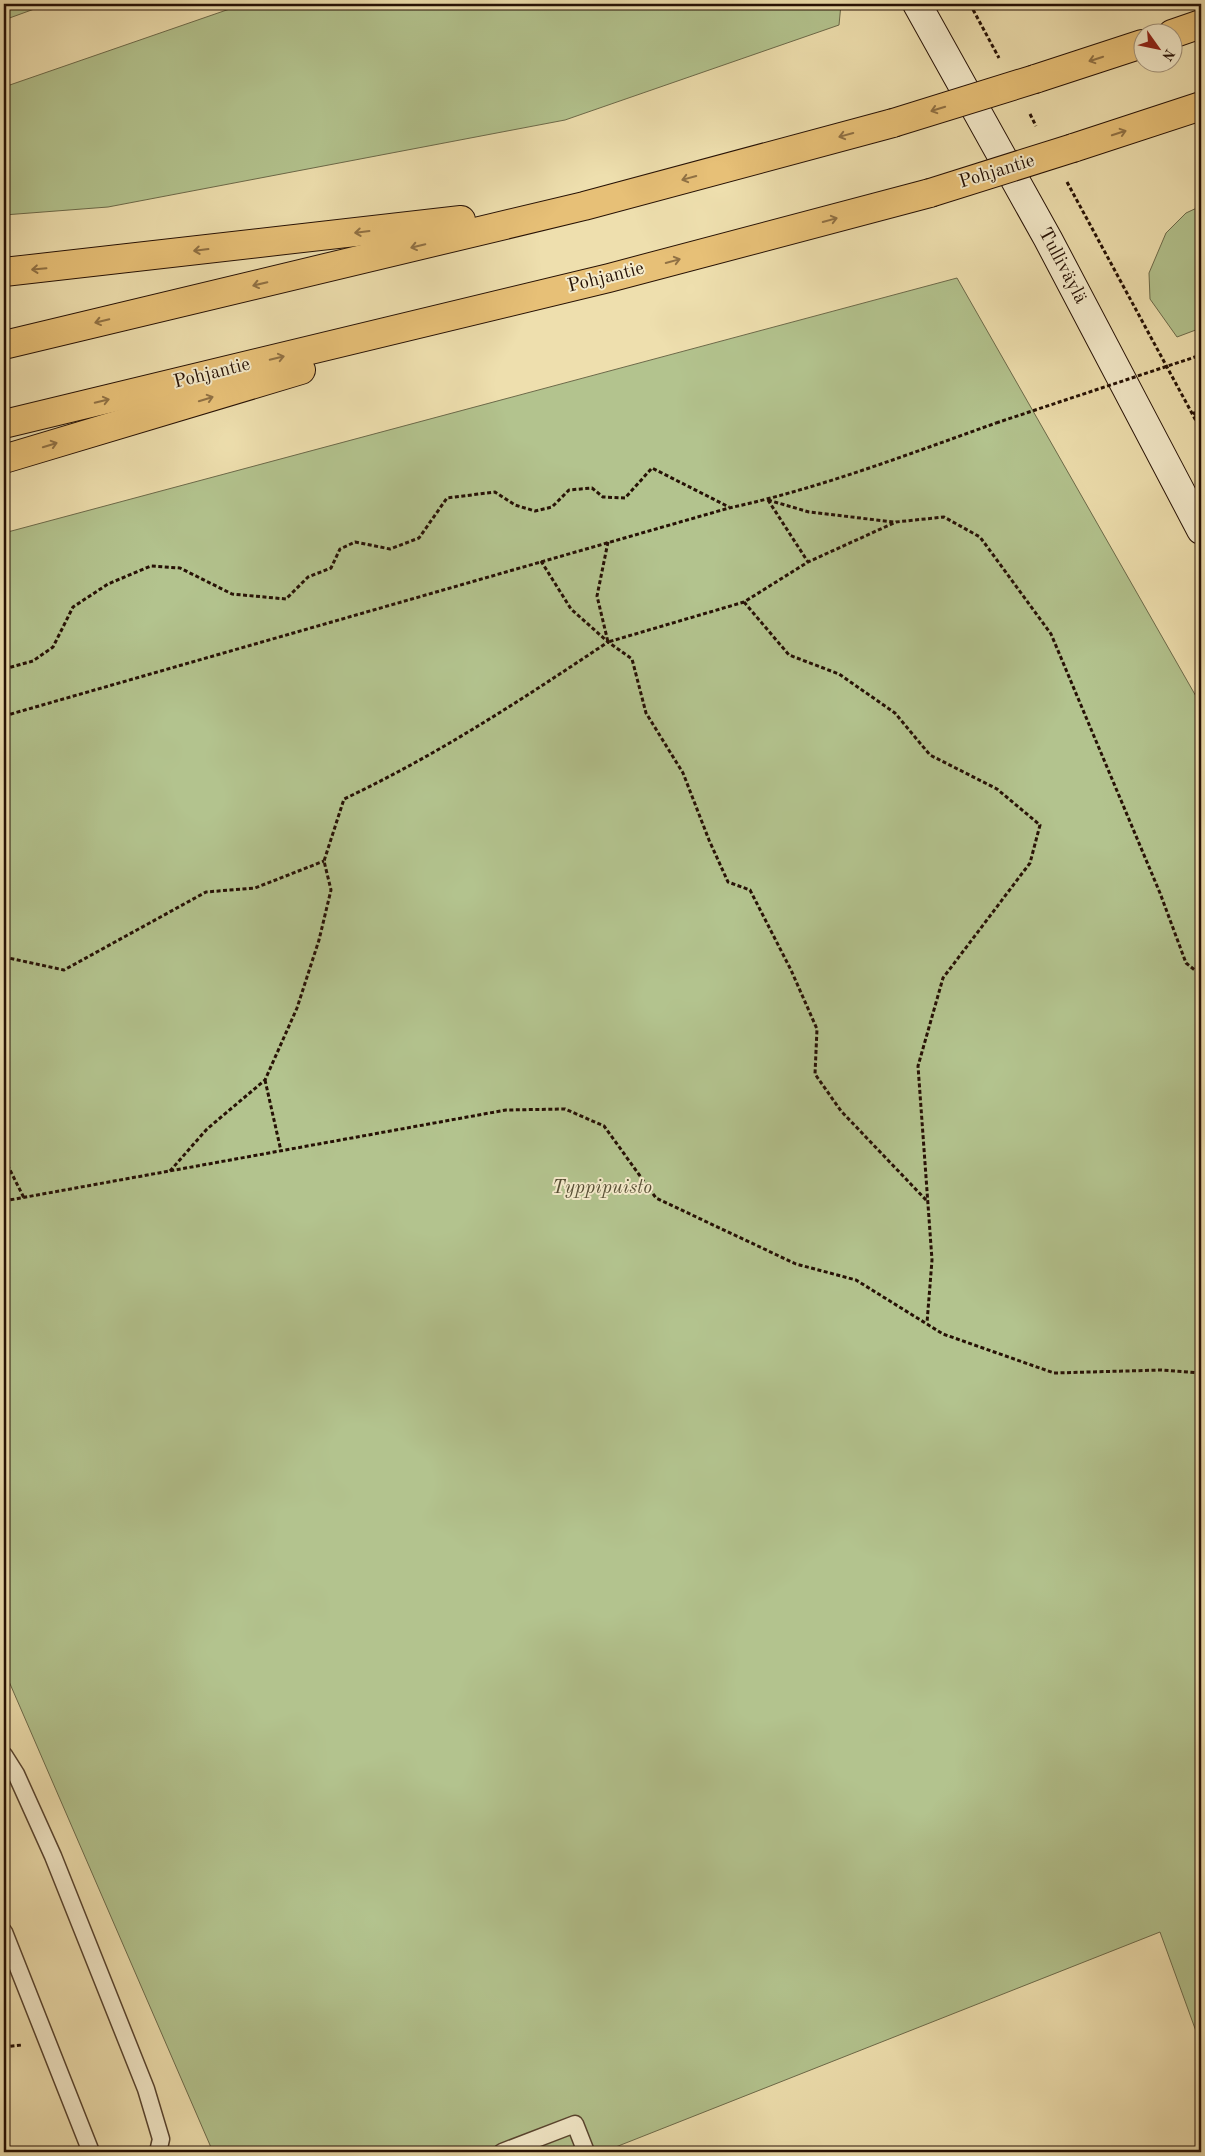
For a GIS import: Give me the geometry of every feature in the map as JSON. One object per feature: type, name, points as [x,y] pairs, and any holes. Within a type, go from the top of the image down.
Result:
[{"type":"highway","points":[[1182,31],[1201,24]]},
{"type":"highway","points":[[4,345],[584,206],[893,123],[1132,47]]},
{"type":"highway","name":"Pohjantie","points":[[4,424],[609,278],[930,193],[1201,106]]},
{"type":"highway","points":[[4,272],[584,206]]},
{"type":"highway","points":[[4,459],[609,278]]},
{"type":"main road","name":"Tulliväylä","points":[[917,4],[1048,239],[1201,530]]},
{"type":"lane","points":[[4,1755],[16,1774],[53,1856],[146,2089],[161,2139],[158,2152]]},
{"type":"lane","points":[[4,1932],[91,2152]]},
{"type":"lane","points":[[502,2152],[576,2124],[586,2152]]},
{"type":"path","points":[[970,4],[1002,63]]},
{"type":"path","points":[[1025,106],[1039,131]]},
{"type":"path","points":[[1062,174],[1201,430]]},
{"type":"path","points":[[4,716],[608,542],[767,499],[872,467],[996,423],[1201,355]]},
{"type":"path","points":[[1189,408],[1201,421]]},
{"type":"path","points":[[4,669],[33,661],[53,647],[73,607],[108,584],[151,566],[180,568],[232,594],[286,599],[308,578],[331,568],[340,549],[356,542],[390,548],[419,538],[447,498],[496,492],[515,505],[536,511],[552,507],[569,490],[592,488],[603,497],[625,498],[652,468],[729,508]]},
{"type":"path","points":[[767,499],[808,512],[896,522],[944,517],[980,537],[1051,634],[1160,893],[1186,963],[1201,976]]},
{"type":"path","points":[[767,499],[808,562]]},
{"type":"path","points":[[170,1171],[207,1129],[265,1080],[297,1008],[318,940],[331,890],[324,861],[344,799],[389,778],[481,726],[608,642],[744,602],[808,562],[896,522]]},
{"type":"path","points":[[608,542],[597,596],[608,642]]},
{"type":"path","points":[[541,562],[571,609],[608,642],[632,659],[646,713],[683,773],[709,840],[728,882],[750,890],[791,970],[817,1029],[815,1074],[841,1111],[928,1201]]},
{"type":"path","points":[[744,602],[789,655],[839,674],[895,713],[930,756],[997,789],[1040,825],[1030,863],[943,978],[918,1066],[932,1260],[927,1324]]},
{"type":"path","points":[[4,957],[64,970],[206,892],[254,888],[324,861]]},
{"type":"path","points":[[265,1080],[281,1151]]},
{"type":"path","points":[[4,1202],[506,1110],[566,1110],[604,1126],[656,1198],[796,1264],[856,1280],[943,1334],[1054,1373],[1161,1370],[1201,1373]]},
{"type":"path","points":[[4,1152],[8,1166],[24,1198]]},
{"type":"green space","points":[[4,4],[48,4],[4,20]]},
{"type":"green space","points":[[244,4],[841,4],[839,25],[565,120],[108,207],[4,215],[4,87]]},
{"type":"green space","points":[[1201,206],[1201,328],[1177,337],[1150,299],[1149,273],[1166,233],[1186,213]]},
{"type":"green space","name":"Typpipuisto","points":[[957,278],[1201,705],[1201,2045],[1160,1932],[603,2152],[213,2152],[4,1670],[4,533]]}]
